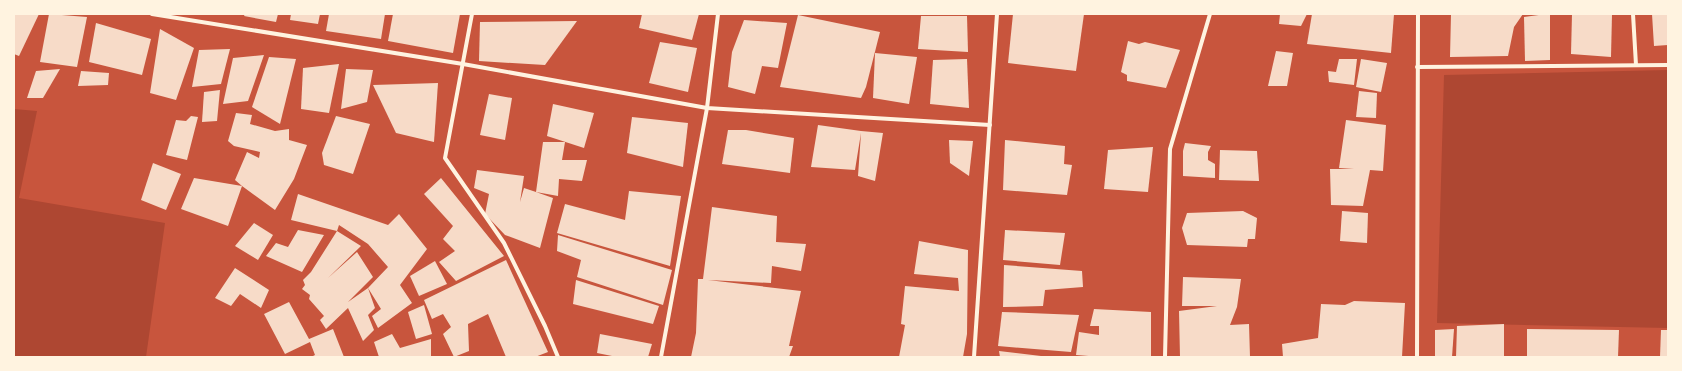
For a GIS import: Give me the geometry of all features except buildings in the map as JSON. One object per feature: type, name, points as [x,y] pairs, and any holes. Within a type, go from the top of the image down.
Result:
[{"type":"street","points":[[152,14],[463,64],[707,108],[990,125]]},
{"type":"street","points":[[472,14],[445,158],[504,243],[545,326],[558,357]]},
{"type":"street","points":[[661,357],[707,108],[718,14]]},
{"type":"street","points":[[974,357],[997,14]]},
{"type":"street","points":[[1165,357],[1170,149],[1210,14]]},
{"type":"street","points":[[1417,357],[1418,14]]},
{"type":"street","points":[[1633,14],[1636,65]]},
{"type":"street","points":[[1417,67],[1668,65]]},
{"type":"shaded area","points":[[1668,70],[1668,328],[1437,323],[1444,75]]},
{"type":"shaded area","points":[[14,109],[37,111],[19,198],[165,223],[146,357],[14,357]]}]
